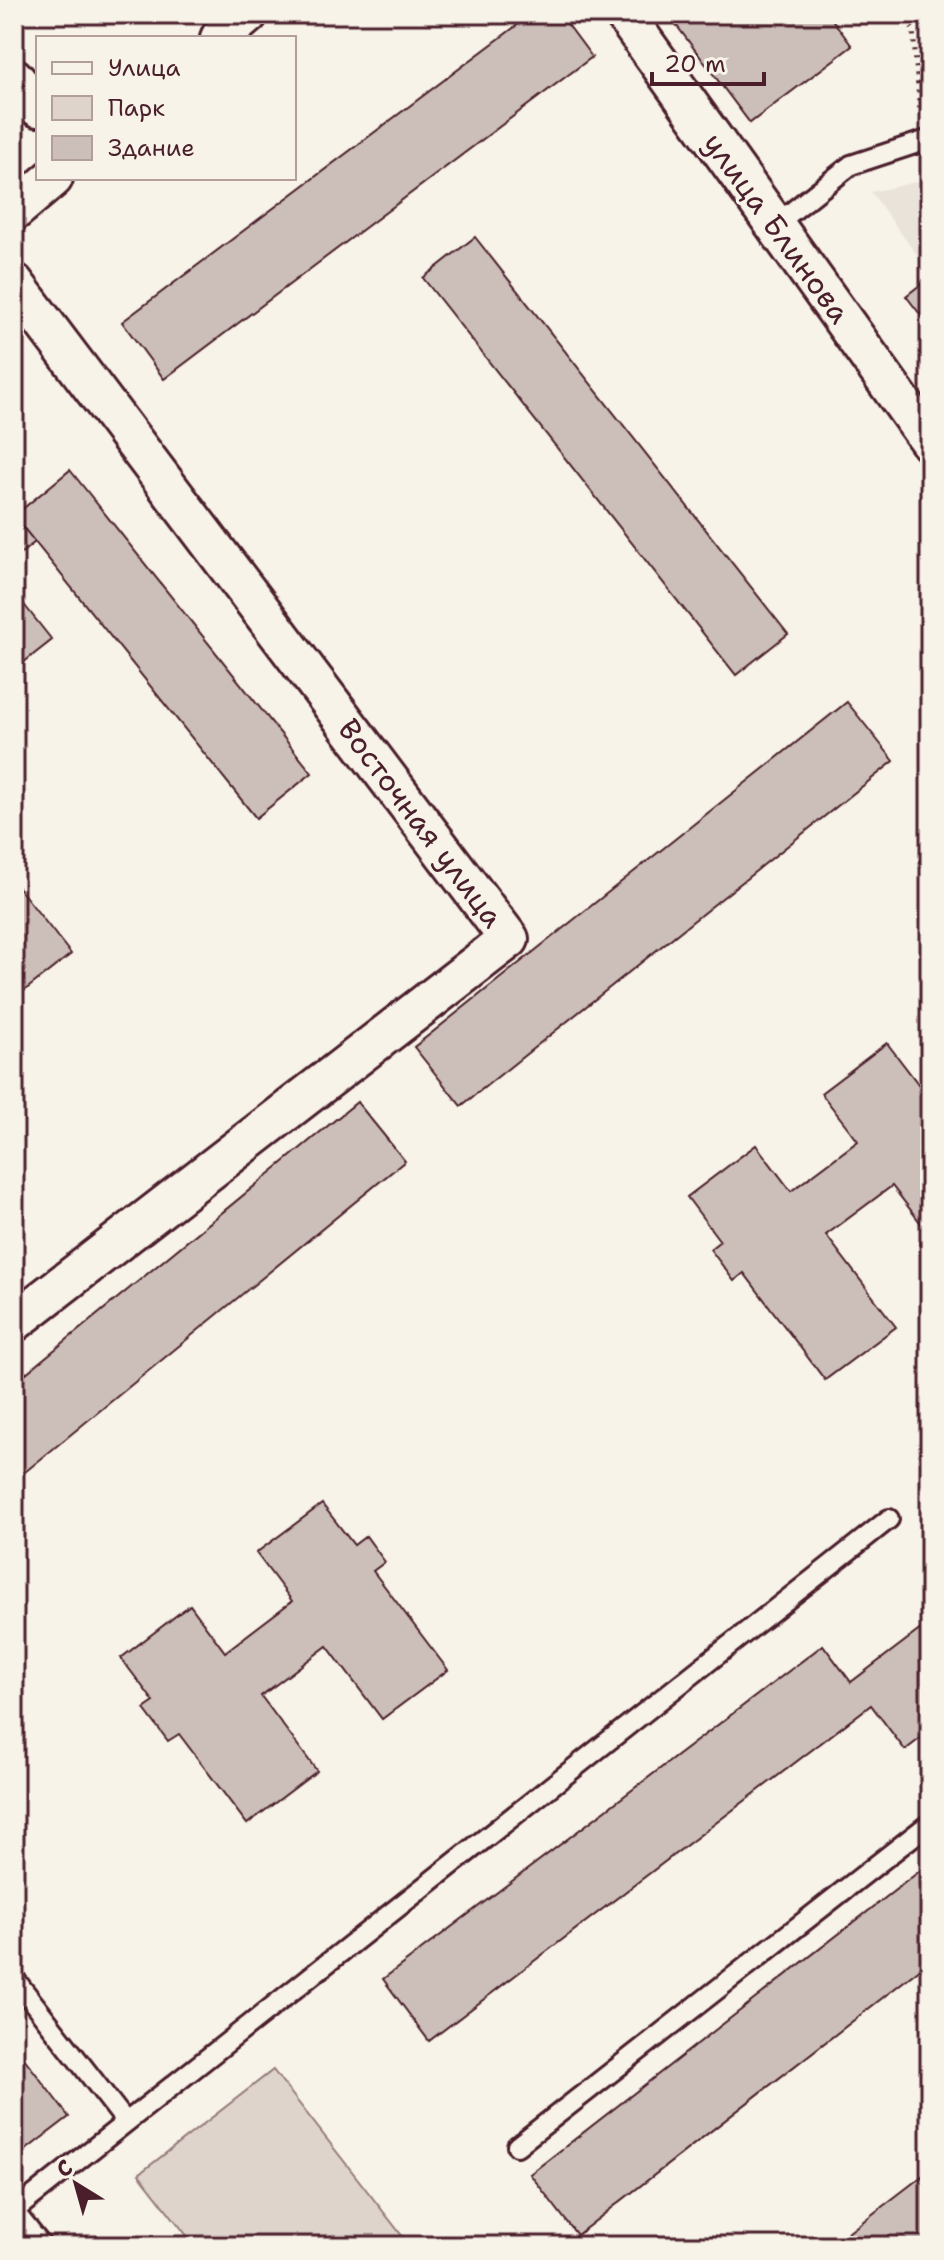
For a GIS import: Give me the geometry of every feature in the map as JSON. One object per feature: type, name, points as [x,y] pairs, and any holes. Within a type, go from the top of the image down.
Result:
[{"type":"street","points":[[222,36],[248,14]]},
{"type":"street","name":"улица Блинова","points":[[624,14],[930,442]]},
{"type":"street","points":[[14,78],[36,105]]},
{"type":"street","points":[[14,211],[51,180]]},
{"type":"street","name":"Восточная улица","points":[[14,283],[509,939],[14,1322]]},
{"type":"lane","points":[[775,225],[851,165],[926,140]]},
{"type":"lane","points":[[42,2246],[14,2211],[889,1519]]},
{"type":"lane","points":[[517,2146],[930,1823]]},
{"type":"lane","points":[[14,1978],[126,2122]]},
{"type":"path","points":[[902,14],[913,29],[926,140]]},
{"type":"shaded area","points":[[930,179],[930,273],[871,192]]},
{"type":"green space","points":[[273,2070],[410,2246],[195,2246],[139,2174]]},
{"type":"building","points":[[532,14],[560,14],[592,57],[164,379],[122,322]]},
{"type":"building","points":[[668,14],[828,14],[852,46],[750,123]]},
{"type":"building","points":[[475,237],[788,634],[736,675],[423,278]]},
{"type":"building","points":[[930,277],[930,327],[906,296]]},
{"type":"building","points":[[70,470],[312,773],[256,818],[14,516]]},
{"type":"building","points":[[14,516],[35,542],[14,559]]},
{"type":"building","points":[[14,592],[52,640],[14,670]]},
{"type":"building","points":[[847,702],[894,761],[461,1106],[414,1047]]},
{"type":"building","points":[[14,882],[71,954],[15,998],[14,996]]},
{"type":"building","points":[[887,1043],[919,1085],[930,1077],[930,1235],[892,1186],[826,1235],[896,1327],[825,1380],[744,1273],[734,1281],[710,1249],[720,1241],[687,1197],[756,1145],[791,1191],[858,1141],[821,1093]]},
{"type":"building","points":[[357,1102],[405,1161],[14,1481],[14,1383]]},
{"type":"building","points":[[322,1504],[354,1545],[366,1536],[385,1562],[373,1571],[448,1670],[382,1719],[327,1646],[261,1696],[317,1771],[247,1824],[179,1734],[168,1741],[144,1709],[154,1702],[121,1658],[190,1605],[225,1652],[292,1601],[256,1553]]},
{"type":"building","points":[[930,1622],[930,1731],[905,1750],[871,1705],[429,2041],[383,1979],[823,1645],[851,1682]]},
{"type":"building","points":[[930,1863],[930,1961],[577,2235],[530,2174]]},
{"type":"building","points":[[14,2045],[69,2117],[14,2159]]},
{"type":"building","points":[[930,2170],[930,2246],[831,2246]]}]
